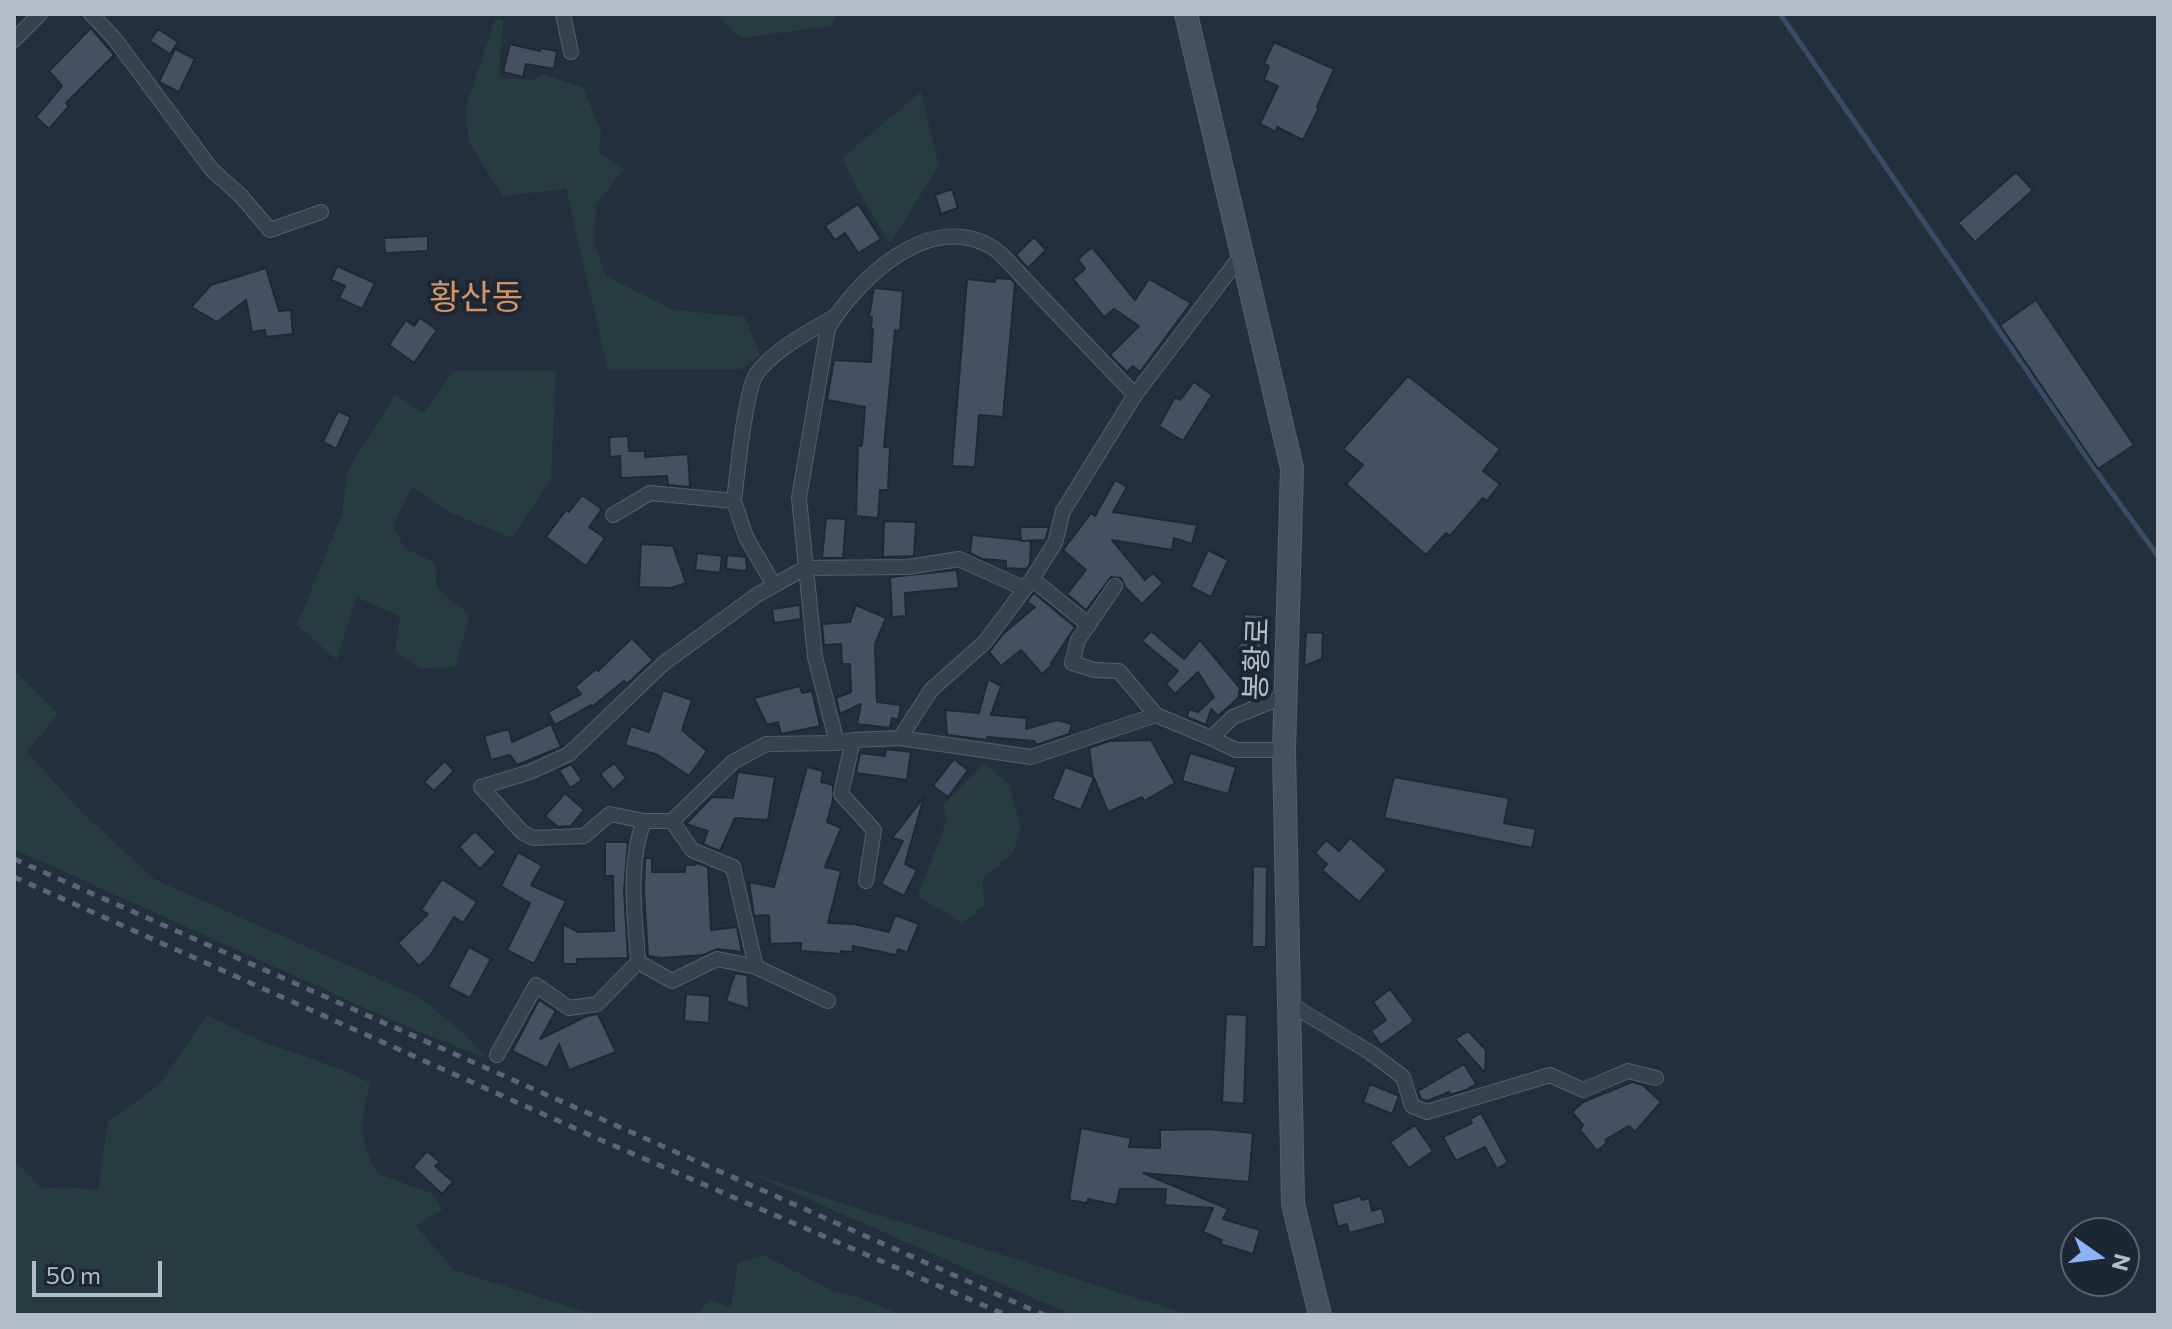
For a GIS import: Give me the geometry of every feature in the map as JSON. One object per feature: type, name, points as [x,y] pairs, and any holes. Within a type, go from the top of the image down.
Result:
[{"type":"street","points":[[14,40],[40,14]]},
{"type":"street","points":[[91,14],[114,38],[212,170],[241,196],[270,230],[321,212]]},
{"type":"street","points":[[563,14],[571,52]]},
{"type":"street","name":"봉황로","points":[[1186,14],[1292,468],[1284,750],[1293,1204],[1320,1315]]},
{"type":"street","points":[[837,743],[815,657],[799,498],[828,328],[841,306],[880,268],[906,248],[927,239],[957,237],[986,244],[1135,395]]},
{"type":"street","points":[[900,738],[931,690],[985,642],[1028,584],[1055,543],[1063,511],[1135,395],[1244,253]]},
{"type":"street","points":[[774,585],[746,537],[734,501],[743,432],[755,375],[787,345],[835,317]]},
{"type":"street","points":[[613,515],[650,493],[734,501]]},
{"type":"street","points":[[1089,625],[1028,584],[959,559],[908,567],[805,568],[774,585],[664,663],[569,754],[530,772],[481,787],[522,832],[533,838],[584,836],[610,814],[644,821],[672,821],[733,762],[766,744],[900,738],[1031,757],[1156,715]]},
{"type":"street","points":[[1115,586],[1078,640],[1072,663],[1095,670],[1119,671],[1156,715],[1236,750],[1284,750]]},
{"type":"street","points":[[1211,738],[1233,717],[1285,696]]},
{"type":"street","points":[[853,740],[841,794],[874,830],[866,881]]},
{"type":"street","points":[[497,1055],[536,985],[569,1008],[597,1004],[638,962],[633,893],[638,836],[644,821]]},
{"type":"street","points":[[672,821],[692,850],[733,867],[756,967]]},
{"type":"street","points":[[638,962],[672,981],[717,959],[756,967],[828,1001]]},
{"type":"street","points":[[1288,1003],[1371,1053],[1403,1077],[1412,1106],[1427,1112],[1550,1075],[1583,1090],[1628,1071],[1656,1078]]},
{"type":"green space","points":[[716,14],[837,14],[831,26],[741,38]]},
{"type":"green space","points":[[495,20],[503,20],[500,78],[531,80],[544,75],[583,87],[601,131],[599,152],[624,169],[596,204],[594,243],[606,276],[674,310],[745,317],[760,355],[742,369],[608,370],[566,189],[503,196],[469,143],[465,110]]},
{"type":"green space","points":[[921,92],[939,166],[890,243],[842,158]]},
{"type":"green space","points":[[556,370],[551,478],[512,538],[448,512],[412,486],[393,525],[404,548],[435,563],[437,589],[470,615],[455,667],[421,668],[395,652],[400,616],[356,597],[337,660],[297,625],[342,514],[347,472],[395,395],[424,413],[453,371]]},
{"type":"green space","points":[[14,671],[58,714],[27,752],[79,809],[154,879],[419,997],[466,1035],[486,1058],[410,1028],[14,849]]},
{"type":"green space","points":[[985,763],[1009,785],[1021,827],[1013,853],[982,879],[985,905],[962,923],[918,896],[947,819],[943,805]]},
{"type":"green space","points":[[207,1015],[258,1040],[343,1070],[370,1083],[363,1130],[371,1161],[378,1174],[431,1193],[443,1209],[416,1226],[454,1270],[596,1315],[14,1315],[14,1160],[42,1189],[66,1187],[98,1190],[108,1122],[159,1085]]},
{"type":"green space","points":[[749,1173],[1189,1315],[1072,1315]]},
{"type":"green space","points":[[764,1255],[832,1291],[858,1297],[902,1315],[697,1315],[709,1300],[731,1307],[738,1262]]},
{"type":"building","points":[[91,28],[114,55],[66,103],[69,106],[49,129],[36,117],[62,86],[49,71]]},
{"type":"building","points":[[158,29],[178,42],[170,54],[150,41]]},
{"type":"building","points":[[1274,42],[1334,69],[1303,140],[1277,127],[1276,132],[1260,124],[1278,86],[1264,80],[1269,66],[1264,64]]},
{"type":"building","points":[[510,44],[540,51],[540,48],[557,51],[554,69],[526,64],[523,77],[503,72]]},
{"type":"building","points":[[175,49],[195,59],[179,92],[159,82]]},
{"type":"building","points":[[2016,172],[2033,190],[1975,242],[1958,223]]},
{"type":"building","points":[[952,189],[958,208],[941,214],[935,195]]},
{"type":"building","points":[[858,204],[881,239],[858,253],[845,233],[835,240],[825,226]]},
{"type":"building","points":[[428,236],[428,251],[385,253],[384,238]]},
{"type":"building","points":[[1034,237],[1046,250],[1028,268],[1016,255]]},
{"type":"building","points":[[1092,247],[1135,300],[1149,279],[1191,303],[1140,372],[1133,366],[1127,372],[1110,355],[1139,326],[1114,309],[1104,317],[1073,279],[1085,269],[1078,259]]},
{"type":"building","points":[[337,266],[375,283],[362,309],[339,298],[345,286],[331,280]]},
{"type":"building","points":[[266,268],[279,311],[291,310],[293,334],[266,337],[265,330],[252,332],[246,300],[217,322],[191,307],[211,285]]},
{"type":"building","points":[[996,278],[1011,279],[1015,284],[1003,417],[979,415],[975,467],[952,466],[967,279],[995,282]]},
{"type":"building","points":[[874,288],[903,291],[900,331],[895,330],[884,447],[890,447],[888,490],[880,490],[878,518],[856,516],[858,445],[862,446],[865,407],[827,400],[834,360],[871,362],[873,329],[872,317],[869,317]]},
{"type":"building","points":[[2036,300],[2134,445],[2098,469],[2000,325]]},
{"type":"building","points":[[420,318],[437,330],[414,363],[389,345],[406,320],[414,326]]},
{"type":"building","points":[[1408,376],[1500,449],[1483,471],[1500,484],[1487,501],[1483,498],[1450,536],[1446,533],[1426,555],[1346,484],[1363,465],[1343,449]]},
{"type":"building","points":[[1194,382],[1212,395],[1183,441],[1159,426],[1175,397],[1180,400]]},
{"type":"building","points":[[338,411],[351,417],[336,449],[323,442]]},
{"type":"building","points":[[628,436],[629,451],[645,451],[645,457],[688,454],[690,487],[668,485],[667,476],[621,478],[620,456],[610,457],[609,437]]},
{"type":"building","points":[[1115,480],[1127,487],[1113,512],[1197,525],[1192,544],[1174,538],[1172,550],[1112,540],[1145,580],[1153,573],[1163,583],[1142,604],[1125,587],[1121,578],[1111,577],[1086,610],[1067,594],[1086,570],[1063,550],[1091,513],[1095,516]]},
{"type":"building","points":[[582,495],[602,509],[589,527],[605,538],[586,566],[546,537]]},
{"type":"building","points":[[826,518],[846,519],[843,558],[822,558]]},
{"type":"building","points":[[884,521],[916,522],[914,556],[883,557]]},
{"type":"building","points":[[1020,527],[1049,527],[1045,540],[1022,541],[1031,541],[1030,564],[1026,569],[1006,568],[1006,561],[982,559],[970,553],[972,535],[1021,540]]},
{"type":"building","points":[[641,544],[673,546],[686,583],[671,588],[639,587]]},
{"type":"building","points":[[1208,550],[1228,560],[1211,597],[1191,587]]},
{"type":"building","points":[[697,553],[722,556],[720,573],[695,570]]},
{"type":"building","points":[[727,555],[746,557],[747,571],[726,569]]},
{"type":"building","points":[[957,570],[959,588],[905,593],[906,616],[892,617],[890,577]]},
{"type":"building","points":[[1034,593],[1075,627],[1052,665],[1042,674],[1021,650],[1001,666],[989,652],[1004,633],[1035,607],[1027,602]]},
{"type":"building","points":[[800,605],[801,619],[774,623],[772,609]]},
{"type":"building","points":[[856,605],[886,618],[875,644],[877,702],[901,705],[898,720],[892,718],[890,728],[857,724],[861,704],[840,714],[836,698],[851,692],[850,664],[842,664],[841,644],[824,645],[822,624],[850,622]]},
{"type":"building","points":[[1244,614],[1263,615],[1263,662],[1256,667],[1236,648],[1243,641]]},
{"type":"building","points":[[1151,631],[1184,659],[1200,640],[1244,693],[1218,716],[1211,709],[1206,725],[1187,717],[1189,709],[1198,712],[1214,697],[1198,672],[1175,694],[1166,684],[1178,671],[1142,641]]},
{"type":"building","points":[[1306,632],[1323,633],[1322,659],[1304,666]]},
{"type":"building","points":[[632,638],[653,660],[627,684],[624,681],[592,707],[555,725],[548,712],[581,694],[575,687],[596,669],[598,671]]},
{"type":"building","points":[[988,679],[1001,686],[991,715],[1027,718],[1026,729],[1057,720],[1072,724],[1069,734],[1036,745],[1034,741],[947,735],[945,710],[979,713]]},
{"type":"building","points":[[800,686],[802,693],[812,691],[820,726],[781,734],[778,722],[767,725],[754,698]]},
{"type":"building","points":[[663,690],[692,700],[682,730],[707,751],[689,776],[658,755],[625,745],[631,726],[649,732]]},
{"type":"building","points":[[551,724],[561,747],[517,765],[510,755],[491,760],[484,736],[509,729],[512,742]]},
{"type":"building","points":[[1151,740],[1175,783],[1144,801],[1142,797],[1108,812],[1094,778],[1081,810],[1052,799],[1065,767],[1093,777],[1089,748],[1109,741]]},
{"type":"building","points":[[886,749],[911,752],[907,780],[856,773],[860,753],[885,756]]},
{"type":"building","points":[[1190,753],[1236,767],[1228,794],[1182,781]]},
{"type":"building","points":[[954,759],[968,770],[948,797],[933,786]]},
{"type":"building","points":[[445,761],[454,771],[434,791],[424,782]]},
{"type":"building","points":[[614,763],[626,778],[613,790],[600,774]]},
{"type":"building","points":[[571,764],[582,780],[570,788],[559,770]]},
{"type":"building","points":[[807,767],[823,771],[821,782],[833,785],[833,800],[827,822],[841,828],[825,867],[841,871],[828,923],[854,924],[889,932],[895,915],[919,924],[907,953],[898,949],[896,955],[853,946],[852,952],[841,951],[841,954],[801,951],[801,943],[770,944],[769,915],[754,916],[749,882],[774,887]]},
{"type":"building","points":[[738,772],[775,777],[768,820],[735,818],[720,851],[703,844],[708,831],[686,824],[712,797],[733,798]]},
{"type":"building","points":[[1394,777],[1509,798],[1504,823],[1536,829],[1532,848],[1384,818]]},
{"type":"building","points":[[565,793],[584,810],[571,826],[558,827],[545,816]]},
{"type":"building","points":[[924,797],[905,864],[917,870],[904,896],[881,884],[903,841],[892,838]]},
{"type":"building","points":[[475,831],[496,852],[480,869],[459,847]]},
{"type":"building","points":[[1350,838],[1387,870],[1359,902],[1322,870],[1327,864],[1315,853],[1326,840],[1339,851]]},
{"type":"building","points":[[605,842],[628,842],[624,891],[628,958],[577,959],[577,964],[563,964],[563,924],[578,932],[614,931],[613,876],[605,876]]},
{"type":"building","points":[[518,852],[542,866],[531,885],[566,901],[534,964],[507,950],[530,903],[501,886]]},
{"type":"building","points":[[645,858],[652,858],[652,872],[685,872],[685,865],[696,863],[708,867],[711,930],[737,927],[742,952],[718,949],[703,955],[648,956]]},
{"type":"building","points":[[1253,866],[1267,867],[1266,947],[1252,947]]},
{"type":"building","points":[[442,879],[477,902],[463,923],[454,917],[430,956],[419,966],[398,943],[428,914],[421,910]]},
{"type":"building","points":[[469,947],[491,959],[470,998],[448,987]]},
{"type":"building","points":[[735,973],[747,975],[749,1009],[726,1001]]},
{"type":"building","points":[[1390,989],[1414,1021],[1381,1045],[1371,1031],[1386,1020],[1373,1002]]},
{"type":"building","points":[[686,994],[710,996],[709,1023],[684,1021]]},
{"type":"building","points":[[539,1000],[556,1011],[540,1039],[587,1016],[598,1014],[616,1052],[569,1070],[559,1044],[547,1068],[512,1051]]},
{"type":"building","points":[[1226,1014],[1247,1015],[1244,1104],[1222,1102]]},
{"type":"building","points":[[1468,1031],[1486,1050],[1485,1073],[1455,1039]]},
{"type":"building","points":[[1464,1064],[1476,1084],[1450,1095],[1449,1092],[1427,1101],[1421,1099],[1418,1091]]},
{"type":"building","points":[[1632,1082],[1643,1085],[1661,1102],[1635,1132],[1629,1126],[1605,1140],[1607,1143],[1597,1151],[1580,1130],[1583,1125],[1572,1112],[1583,1102]]},
{"type":"building","points":[[1370,1084],[1399,1096],[1392,1114],[1363,1102]]},
{"type":"building","points":[[1481,1113],[1508,1162],[1497,1169],[1485,1147],[1456,1161],[1443,1137],[1472,1123],[1470,1119]]},
{"type":"building","points":[[1415,1125],[1433,1151],[1409,1168],[1390,1142]]},
{"type":"building","points":[[1081,1128],[1131,1138],[1129,1147],[1160,1148],[1160,1130],[1207,1129],[1253,1133],[1249,1182],[1143,1173],[1228,1209],[1223,1219],[1260,1230],[1253,1254],[1220,1244],[1222,1240],[1203,1232],[1213,1208],[1165,1205],[1166,1189],[1120,1189],[1116,1205],[1088,1199],[1087,1203],[1069,1200]]},
{"type":"building","points":[[427,1151],[440,1162],[435,1166],[453,1182],[442,1194],[413,1167]]},
{"type":"building","points":[[1360,1196],[1362,1200],[1369,1198],[1372,1211],[1382,1208],[1386,1223],[1349,1233],[1347,1224],[1338,1227],[1332,1204]]},
{"type":"waterway","points":[[1780,14],[2158,556]]},
{"type":"railway","points":[[14,859],[1044,1315]]},
{"type":"railway","points":[[14,877],[601,1140],[1006,1315]]},
{"type":"district","name":"황산동","points":[[476,298]]}]
